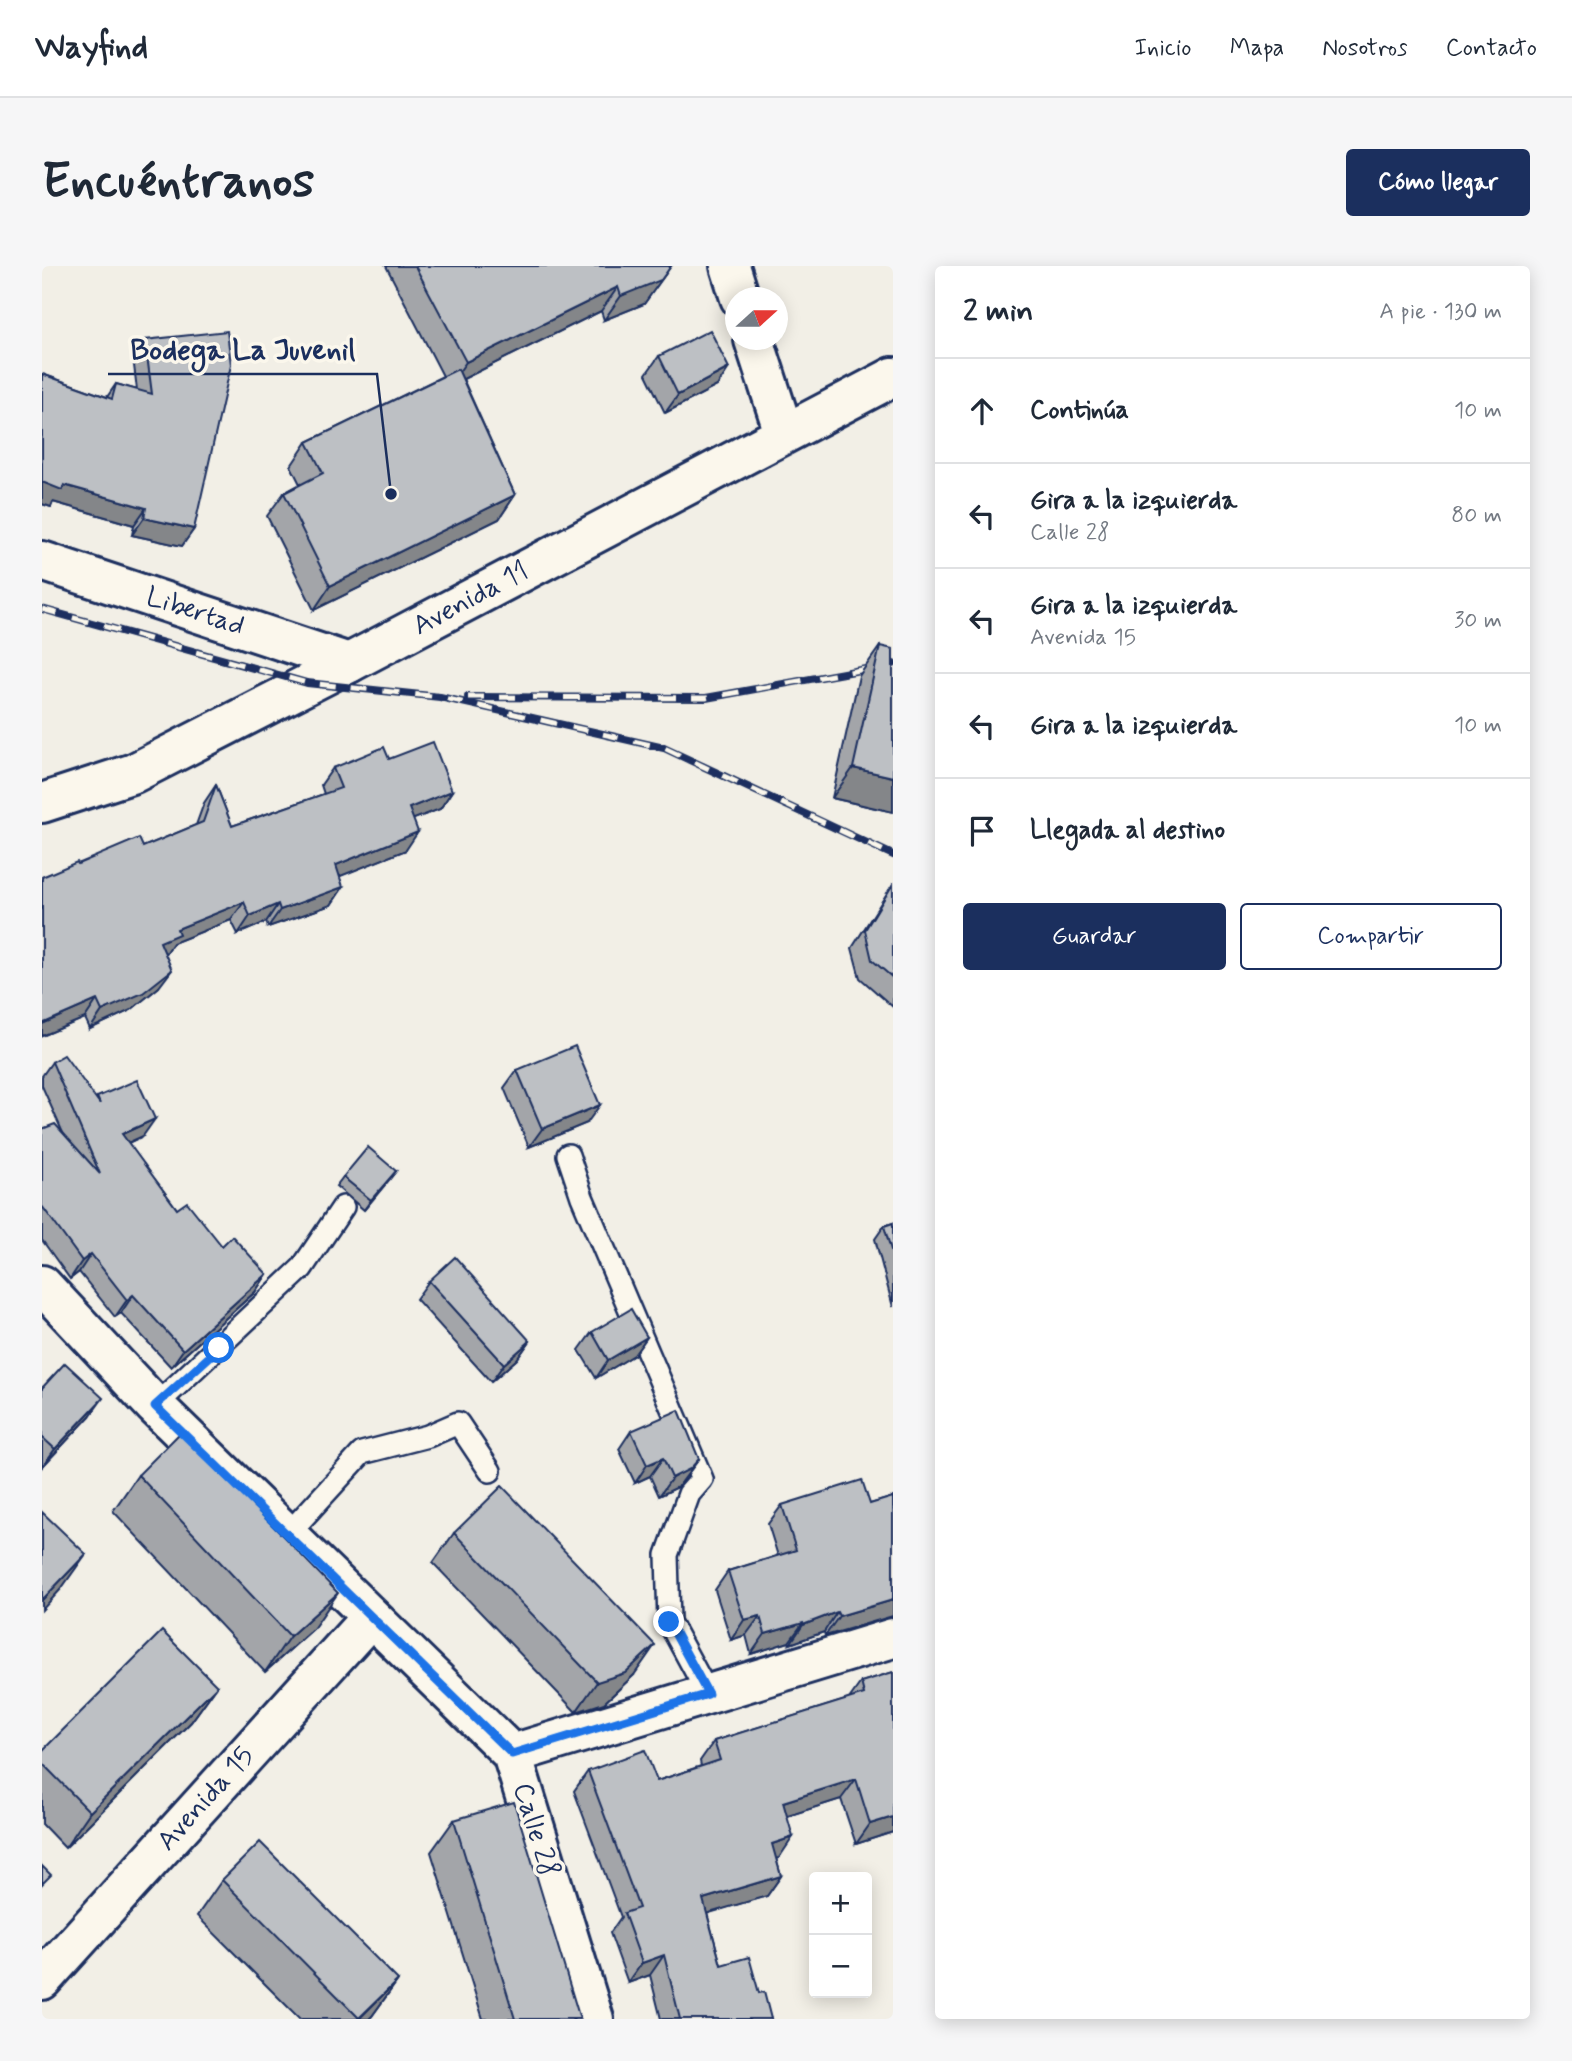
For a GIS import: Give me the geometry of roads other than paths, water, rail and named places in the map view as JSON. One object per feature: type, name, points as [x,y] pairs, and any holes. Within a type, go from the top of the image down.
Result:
[{"type":"street","points":[[730,266],[737,287]]},
{"type":"street","points":[[757,350],[784,433]]},
{"type":"street","name":"Avenida 11","points":[[42,803],[134,773],[893,377]]},
{"type":"street","name":"Libertad","points":[[42,561],[349,663]]},
{"type":"street","name":"Calle 28","points":[[42,1285],[155,1406],[512,1754],[594,2019]]},
{"type":"street","name":"Avenida 15","points":[[42,1980],[370,1618]]},
{"type":"street","points":[[512,1754],[893,1638]]},
{"type":"lane","points":[[568,1155],[582,1197],[702,1479],[689,1494],[667,1555],[668,1595],[669,1622],[708,1694]]},
{"type":"lane","points":[[155,1406],[302,1268],[343,1207]]},
{"type":"lane","points":[[287,1535],[362,1453],[428,1436],[458,1423],[490,1471]]},
{"type":"railway","points":[[42,609],[307,683],[440,697],[664,748],[893,855]]},
{"type":"railway","points":[[468,697],[706,698],[893,664]]},
{"type":"place","name":"Bodega La Juvenil","points":[[391,494]]}]
